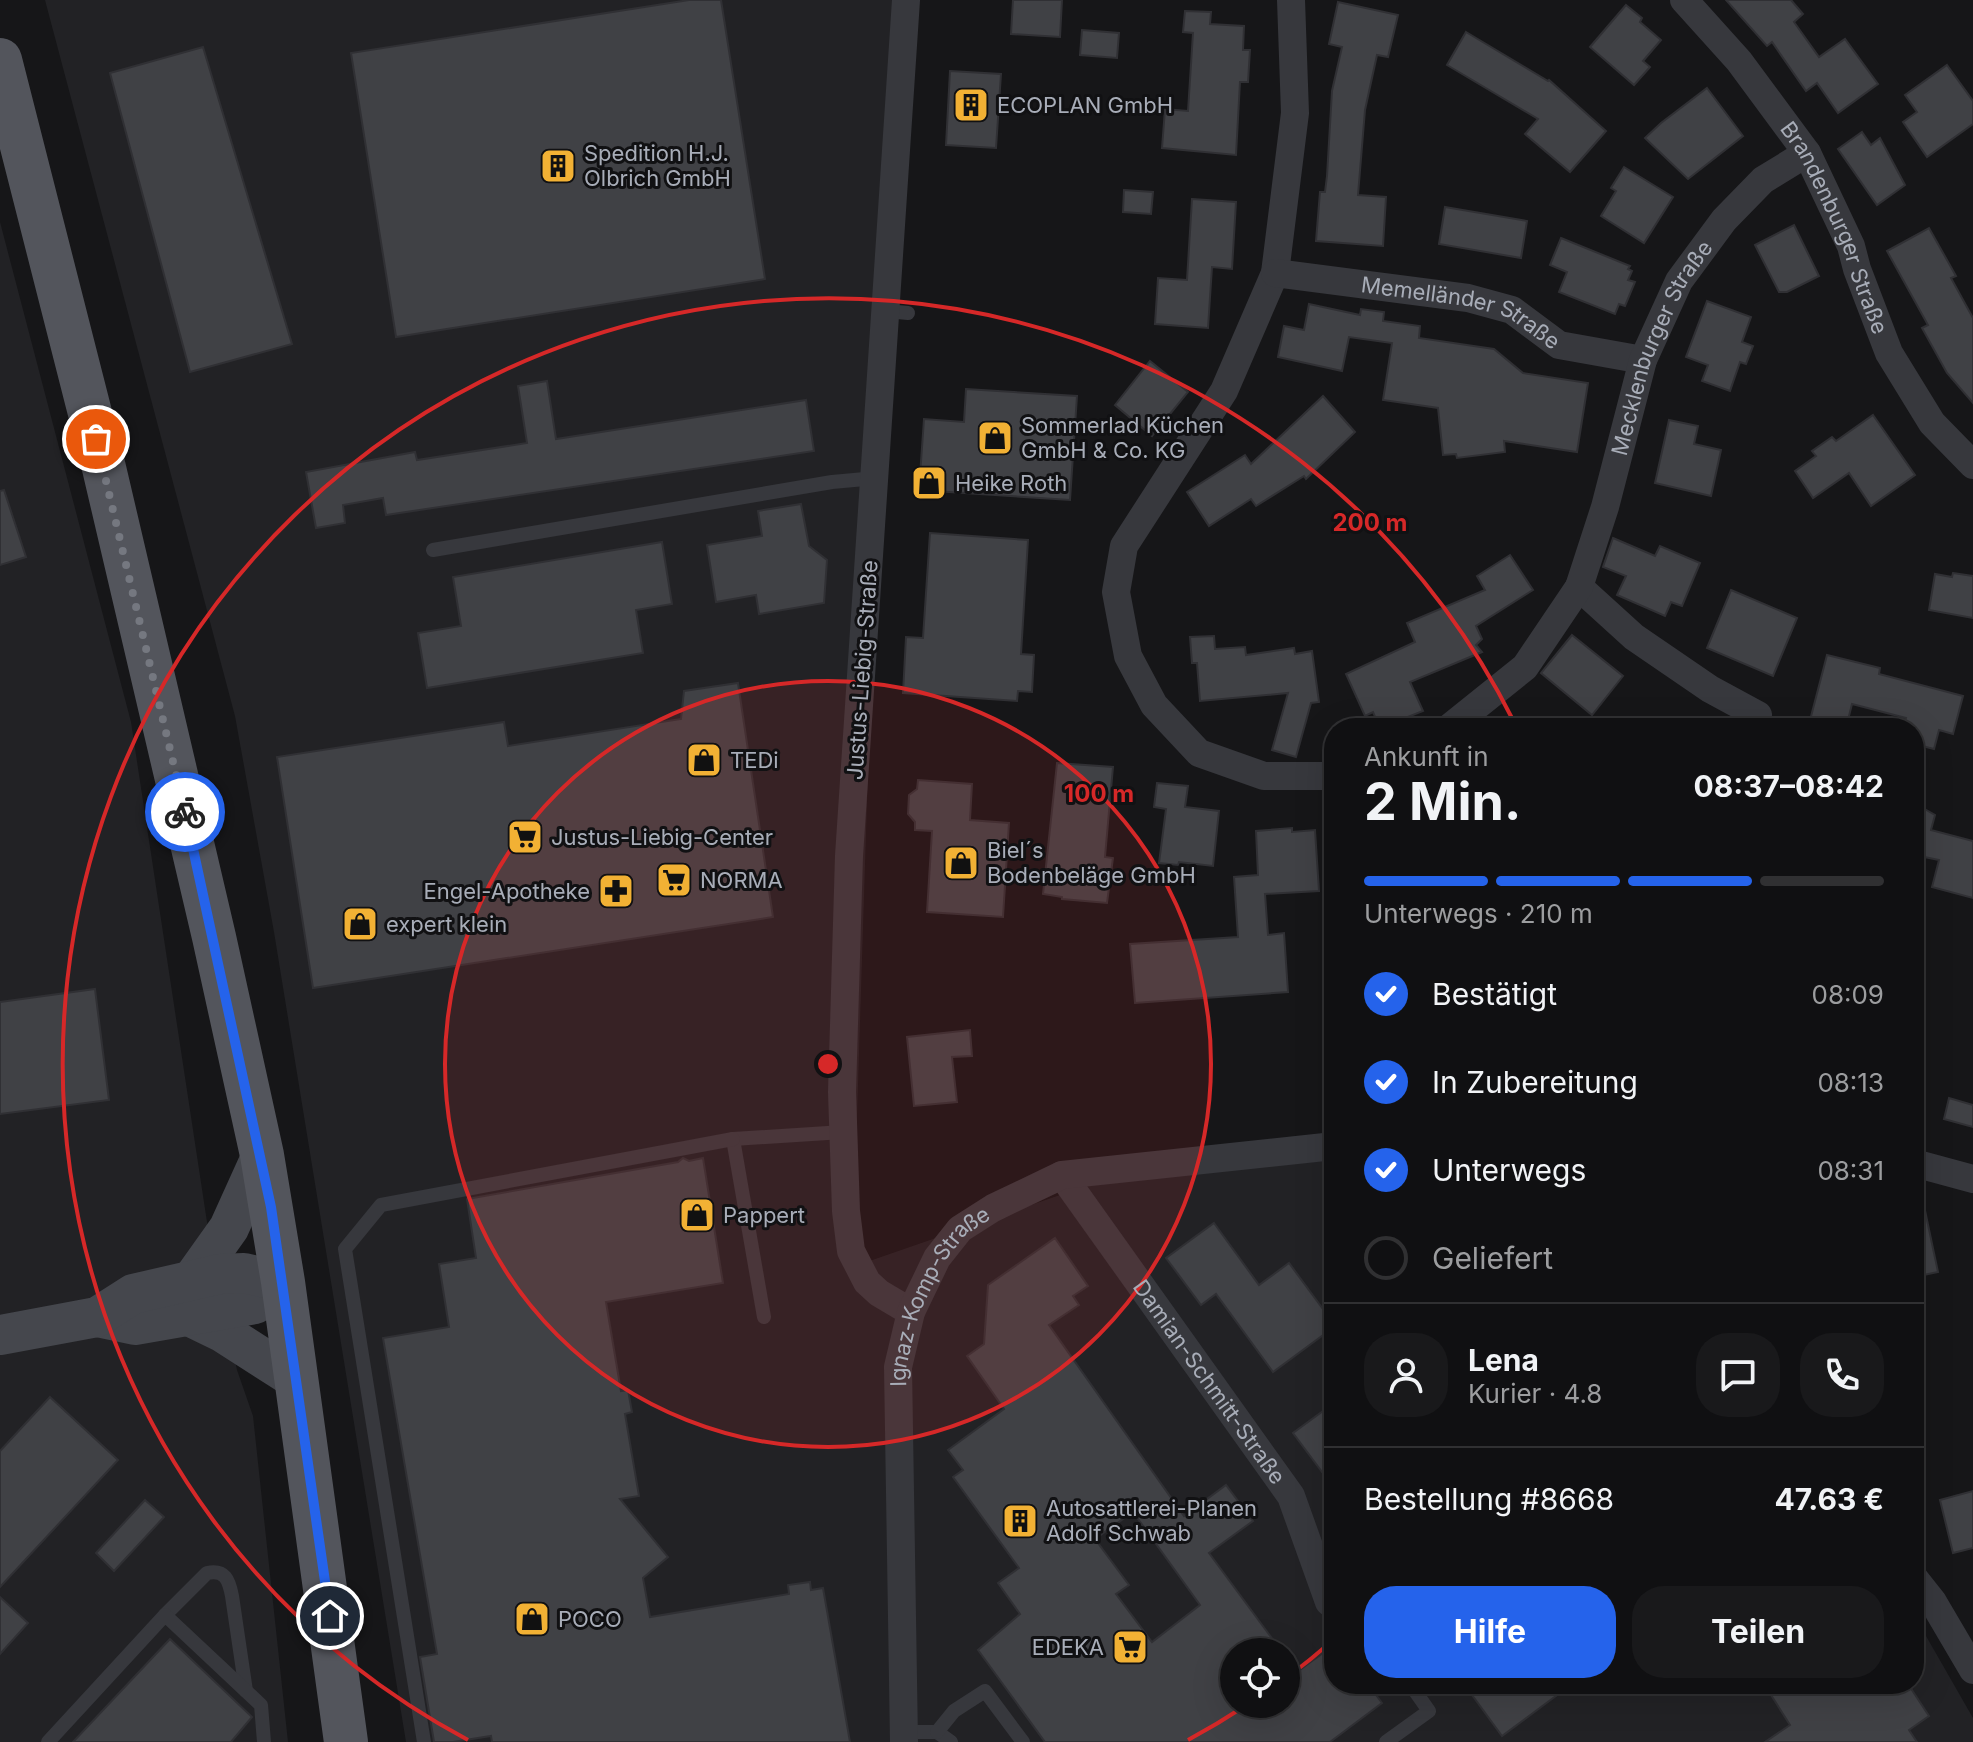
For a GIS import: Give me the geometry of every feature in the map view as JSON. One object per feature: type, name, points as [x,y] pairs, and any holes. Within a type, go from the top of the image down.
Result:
[{"type":"main road","points":[[0,60],[104,468],[211,922],[262,1155],[318,1525],[346,1742]]},
{"type":"main road","points":[[190,1298],[229,1228],[262,1155]]},
{"type":"main road","points":[[0,1335],[97,1317],[135,1325],[244,1273],[283,1282]]},
{"type":"main road","points":[[190,1298],[222,1332],[297,1380]]},
{"type":"street","name":"Justus-Liebig-Straße","points":[[906,0],[897,312],[876,478],[849,856],[843,1132],[851,1251],[867,1282],[911,1312]]},
{"type":"street","points":[[1291,0],[1295,113],[1275,273],[1224,391],[1124,546],[1116,592],[1128,656],[1154,705],[1199,753],[1264,776],[1324,776]]},
{"type":"street","name":"Brandenburger Straße","points":[[1684,0],[1739,61],[1807,153],[1851,246],[1889,353],[1932,423],[1973,465]]},
{"type":"street","name":"Mecklenburger Straße","points":[[1461,718],[1525,667],[1579,587],[1605,507],[1643,360],[1679,281],[1724,220],[1763,180],[1807,153]]},
{"type":"street","name":"Memelländer Straße","points":[[1275,273],[1468,298],[1512,310],[1559,345],[1643,360]]},
{"type":"street","points":[[1579,587],[1634,637],[1710,689],[1758,715]]},
{"type":"street","name":"Ignaz-Komp-Straße","points":[[903,1739],[898,1367],[911,1312],[937,1258],[960,1229],[993,1208],[1062,1175],[1324,1147]]},
{"type":"street","points":[[1924,1166],[1973,1179]]},
{"type":"street","points":[[1943,1171],[1973,1196]]},
{"type":"street","name":"Damian-Schmitt-Straße","points":[[1062,1175],[1291,1496],[1324,1582]]},
{"type":"street","points":[[1924,1591],[1973,1670]]},
{"type":"lane","points":[[433,550],[832,482],[876,478]]},
{"type":"lane","points":[[424,1742],[345,1249],[381,1205],[733,1139],[843,1132]]},
{"type":"lane","points":[[733,1139],[764,1317]]},
{"type":"lane","points":[[48,1742],[207,1573],[217,1571],[224,1574],[229,1582],[246,1691]]},
{"type":"lane","points":[[165,1615],[261,1705],[264,1742]]},
{"type":"lane","points":[[903,1739],[937,1732],[954,1711],[985,1691],[1023,1742]]},
{"type":"lane","points":[[1386,1742],[1429,1711],[1417,1694]]},
{"type":"lane","points":[[937,1732],[951,1742]]},
{"type":"shaded area","points":[[45,0],[914,0],[870,708],[856,1148],[858,1265],[1106,1179],[1324,1161],[1324,1694],[1924,1694],[1924,1632],[1973,1718],[1973,1742],[406,1742],[274,932],[235,716]]},
{"type":"shaded area","points":[[0,222],[131,722],[207,1222],[237,1370],[253,1416],[288,1742],[0,1742]]},
{"type":"building","name":"Spedition H.J. Olbrich GmbH","points":[[689,0],[721,0],[765,279],[396,337],[351,53]]},
{"type":"building","points":[[1013,0],[1062,0],[1060,37],[1011,34]]},
{"type":"building","points":[[1726,0],[1791,0],[1803,14],[1794,22],[1819,57],[1845,39],[1878,84],[1838,113],[1817,83],[1806,91],[1772,42],[1767,46]]},
{"type":"building","points":[[1338,2],[1398,15],[1388,57],[1377,55],[1365,110],[1358,195],[1386,197],[1383,246],[1316,241],[1320,192],[1325,192],[1327,176],[1332,91],[1342,47],[1329,44]]},
{"type":"building","points":[[1626,5],[1661,40],[1643,61],[1650,67],[1634,85],[1590,47]]},
{"type":"building","points":[[1185,11],[1211,12],[1210,24],[1244,26],[1243,50],[1250,50],[1248,82],[1240,82],[1236,155],[1162,148],[1165,109],[1188,111],[1193,33],[1183,32]]},
{"type":"building","points":[[1082,30],[1119,33],[1117,58],[1080,55]]},
{"type":"building","points":[[1466,32],[1549,80],[1606,131],[1570,172],[1525,134],[1538,119],[1447,65]]},
{"type":"building","points":[[203,47],[292,344],[190,372],[110,73]]},
{"type":"building","points":[[1947,65],[1973,101],[1973,124],[1927,157],[1903,122],[1917,112],[1905,95]]},
{"type":"building","name":"ECOPLAN GmbH","points":[[950,71],[1001,74],[996,148],[946,145]]},
{"type":"building","points":[[1707,88],[1743,136],[1688,179],[1645,138]]},
{"type":"building","points":[[1862,132],[1871,145],[1880,138],[1905,185],[1877,205],[1838,149]]},
{"type":"building","points":[[1624,167],[1673,197],[1644,243],[1601,216],[1616,191],[1611,188]]},
{"type":"building","points":[[1124,190],[1153,192],[1151,214],[1123,212]]},
{"type":"building","points":[[1192,199],[1236,202],[1232,269],[1212,267],[1208,328],[1155,324],[1158,278],[1187,280]]},
{"type":"building","points":[[1445,207],[1527,221],[1521,258],[1439,244]]},
{"type":"building","points":[[1794,225],[1819,276],[1787,292],[1779,292],[1755,245]]},
{"type":"building","points":[[1929,228],[1956,276],[1951,278],[1973,318],[1973,403],[1947,373],[1922,328],[1928,325],[1887,251]]},
{"type":"building","points":[[1561,238],[1630,266],[1628,269],[1632,271],[1628,280],[1635,282],[1625,306],[1619,304],[1615,314],[1559,292],[1567,272],[1550,265]]},
{"type":"building","points":[[1707,301],[1751,317],[1742,342],[1753,346],[1746,364],[1740,362],[1730,391],[1702,381],[1708,365],[1686,357]]},
{"type":"building","points":[[1309,304],[1360,315],[1361,309],[1384,312],[1383,321],[1420,326],[1419,338],[1494,349],[1523,373],[1588,383],[1577,452],[1504,441],[1505,452],[1457,458],[1456,454],[1443,455],[1438,408],[1383,400],[1392,343],[1349,337],[1342,371],[1278,357],[1284,326],[1304,330]]},
{"type":"building","points":[[1150,361],[1188,392],[1152,436],[1115,405]]},
{"type":"building","points":[[547,381],[556,439],[806,400],[814,451],[386,515],[383,498],[343,505],[345,523],[316,528],[306,472],[415,452],[417,460],[527,443],[518,386]]},
{"type":"building","points":[[966,389],[1077,396],[1070,500],[919,490],[924,419],[964,422]]},
{"type":"building","points":[[1323,396],[1355,432],[1306,479],[1304,476],[1256,506],[1251,499],[1209,526],[1187,492],[1245,455],[1251,464]]},
{"type":"building","points":[[1873,415],[1915,475],[1871,506],[1849,473],[1813,498],[1795,471],[1816,456],[1812,451],[1832,437],[1836,441]]},
{"type":"building","points":[[1669,420],[1698,426],[1694,444],[1721,450],[1711,496],[1655,483]]},
{"type":"building","points":[[4,490],[26,557],[0,565],[0,491]]},
{"type":"building","points":[[801,504],[809,546],[827,560],[824,603],[759,614],[756,595],[716,602],[707,545],[762,536],[758,511]]},
{"type":"building","points":[[930,533],[1028,540],[1021,654],[1034,655],[1032,692],[1018,691],[1017,701],[903,693],[906,637],[923,638]]},
{"type":"building","points":[[1613,538],[1655,556],[1660,546],[1700,563],[1682,606],[1671,602],[1665,616],[1617,595],[1626,576],[1603,567]]},
{"type":"building","points":[[662,542],[672,604],[636,610],[643,653],[427,688],[418,633],[461,626],[453,577]]},
{"type":"building","points":[[1510,555],[1533,590],[1476,626],[1482,639],[1476,645],[1482,652],[1410,682],[1423,711],[1405,718],[1376,718],[1373,712],[1365,716],[1346,674],[1415,642],[1407,623],[1485,590],[1477,576]]},
{"type":"building","points":[[1953,573],[1973,576],[1973,618],[1929,610],[1935,574],[1952,577]]},
{"type":"building","points":[[1731,590],[1797,618],[1773,676],[1707,648]]},
{"type":"building","points":[[1572,635],[1623,676],[1592,715],[1541,673]]},
{"type":"building","points":[[1214,636],[1215,649],[1245,647],[1246,655],[1294,648],[1295,654],[1312,651],[1319,702],[1311,703],[1296,757],[1272,750],[1288,693],[1200,701],[1197,663],[1192,663],[1190,637]]},
{"type":"building","points":[[1827,655],[1880,668],[1879,674],[1963,696],[1953,734],[1939,730],[1934,749],[1924,746],[1924,718],[1906,718],[1852,704],[1848,718],[1811,718]]},
{"type":"building","name":"Justus-Liebig-Center","points":[[738,683],[773,917],[313,988],[277,757],[504,722],[508,746],[681,719],[684,691]]},
{"type":"building","points":[[1057,763],[1113,767],[1105,857],[1113,858],[1107,903],[1043,894]]},
{"type":"building","points":[[918,780],[972,784],[970,820],[1009,823],[1003,917],[927,912],[932,831],[915,830],[915,822],[908,814],[909,795],[917,789]]},
{"type":"building","points":[[1157,783],[1188,786],[1185,807],[1219,811],[1213,866],[1159,863],[1166,809],[1154,807]]},
{"type":"building","points":[[1924,809],[1935,815],[1931,830],[1973,841],[1973,898],[1932,887],[1939,860],[1924,857]]},
{"type":"building","points":[[1292,828],[1292,832],[1315,830],[1319,891],[1265,894],[1268,935],[1284,933],[1288,992],[1135,1003],[1130,944],[1238,937],[1234,877],[1258,875],[1256,831]]},
{"type":"building","points":[[95,989],[109,1100],[0,1114],[0,1002]]},
{"type":"building","points":[[970,1030],[972,1056],[952,1057],[957,1102],[914,1106],[907,1037]]},
{"type":"building","points":[[1949,1098],[1973,1105],[1973,1127],[1944,1119]]},
{"type":"building","points":[[683,1158],[689,1161],[703,1158],[723,1283],[606,1302],[621,1391],[628,1390],[632,1412],[625,1414],[639,1496],[620,1499],[668,1557],[643,1578],[650,1617],[789,1594],[788,1585],[810,1582],[811,1590],[823,1588],[850,1742],[492,1742],[491,1736],[434,1742],[420,1657],[437,1654],[383,1338],[449,1327],[439,1264],[476,1258],[467,1199],[678,1162]]},
{"type":"building","points":[[1924,1206],[1938,1272],[1924,1275]]},
{"type":"building","points":[[1214,1223],[1259,1285],[1289,1263],[1324,1310],[1324,1334],[1273,1372],[1216,1294],[1201,1305],[1166,1258]]},
{"type":"building","points":[[1055,1238],[1088,1286],[1073,1296],[1079,1305],[1049,1325],[1184,1516],[1226,1485],[1253,1521],[1209,1553],[1272,1638],[1220,1638],[1220,1718],[1300,1718],[1300,1670],[1324,1652],[1324,1694],[1375,1694],[1382,1703],[1330,1742],[1045,1742],[978,1650],[1020,1614],[998,1583],[1019,1568],[953,1477],[963,1470],[948,1450],[1004,1409],[967,1356],[984,1344],[988,1285]],"holes":[[[1133,1512],[1200,1605],[1152,1642],[1116,1594],[1129,1585],[1095,1539]]]},
{"type":"building","points":[[50,1397],[118,1460],[0,1587],[0,1451]]},
{"type":"building","points":[[1324,1410],[1324,1475],[1293,1433]]},
{"type":"building","points":[[1973,1491],[1973,1548],[1953,1553],[1940,1500]]},
{"type":"building","points":[[145,1500],[164,1517],[114,1571],[96,1553]]},
{"type":"building","points":[[0,1597],[28,1623],[0,1654]]},
{"type":"building","points":[[170,1639],[252,1717],[231,1742],[73,1742]]},
{"type":"building","points":[[1471,1694],[1559,1694],[1502,1736]]},
{"type":"building","points":[[1770,1694],[1915,1694],[1929,1716],[1909,1730],[1917,1742],[1765,1742],[1790,1725]]},
{"type":"way so far","points":[[96,439],[185,812]]},
{"type":"place","name":"ECOPLAN GmbH","points":[[971,105]]},
{"type":"place","name":"Spedition H.J. Olbrich GmbH","points":[[558,166]]},
{"type":"place","name":"Sommerlad Küchen GmbH & Co. KG","points":[[995,438]]},
{"type":"place","name":"Heike Roth","points":[[929,483]]},
{"type":"place","name":"TEDi","points":[[704,760]]},
{"type":"place","name":"Justus-Liebig-Center","points":[[525,837]]},
{"type":"place","name":"Biel´s Bodenbeläge GmbH","points":[[961,863]]},
{"type":"place","name":"NORMA","points":[[674,880]]},
{"type":"place","name":"Engel-Apotheke","points":[[616,891]]},
{"type":"place","name":"expert klein","points":[[360,924]]},
{"type":"place","name":"Pappert","points":[[697,1215]]},
{"type":"place","name":"Autosattlerei-Planen Adolf Schwab","points":[[1020,1521]]},
{"type":"place","name":"POCO","points":[[532,1619]]},
{"type":"place","name":"EDEKA","points":[[1130,1647]]},
{"type":"route","points":[[185,812],[271,1207],[330,1616]]}]
